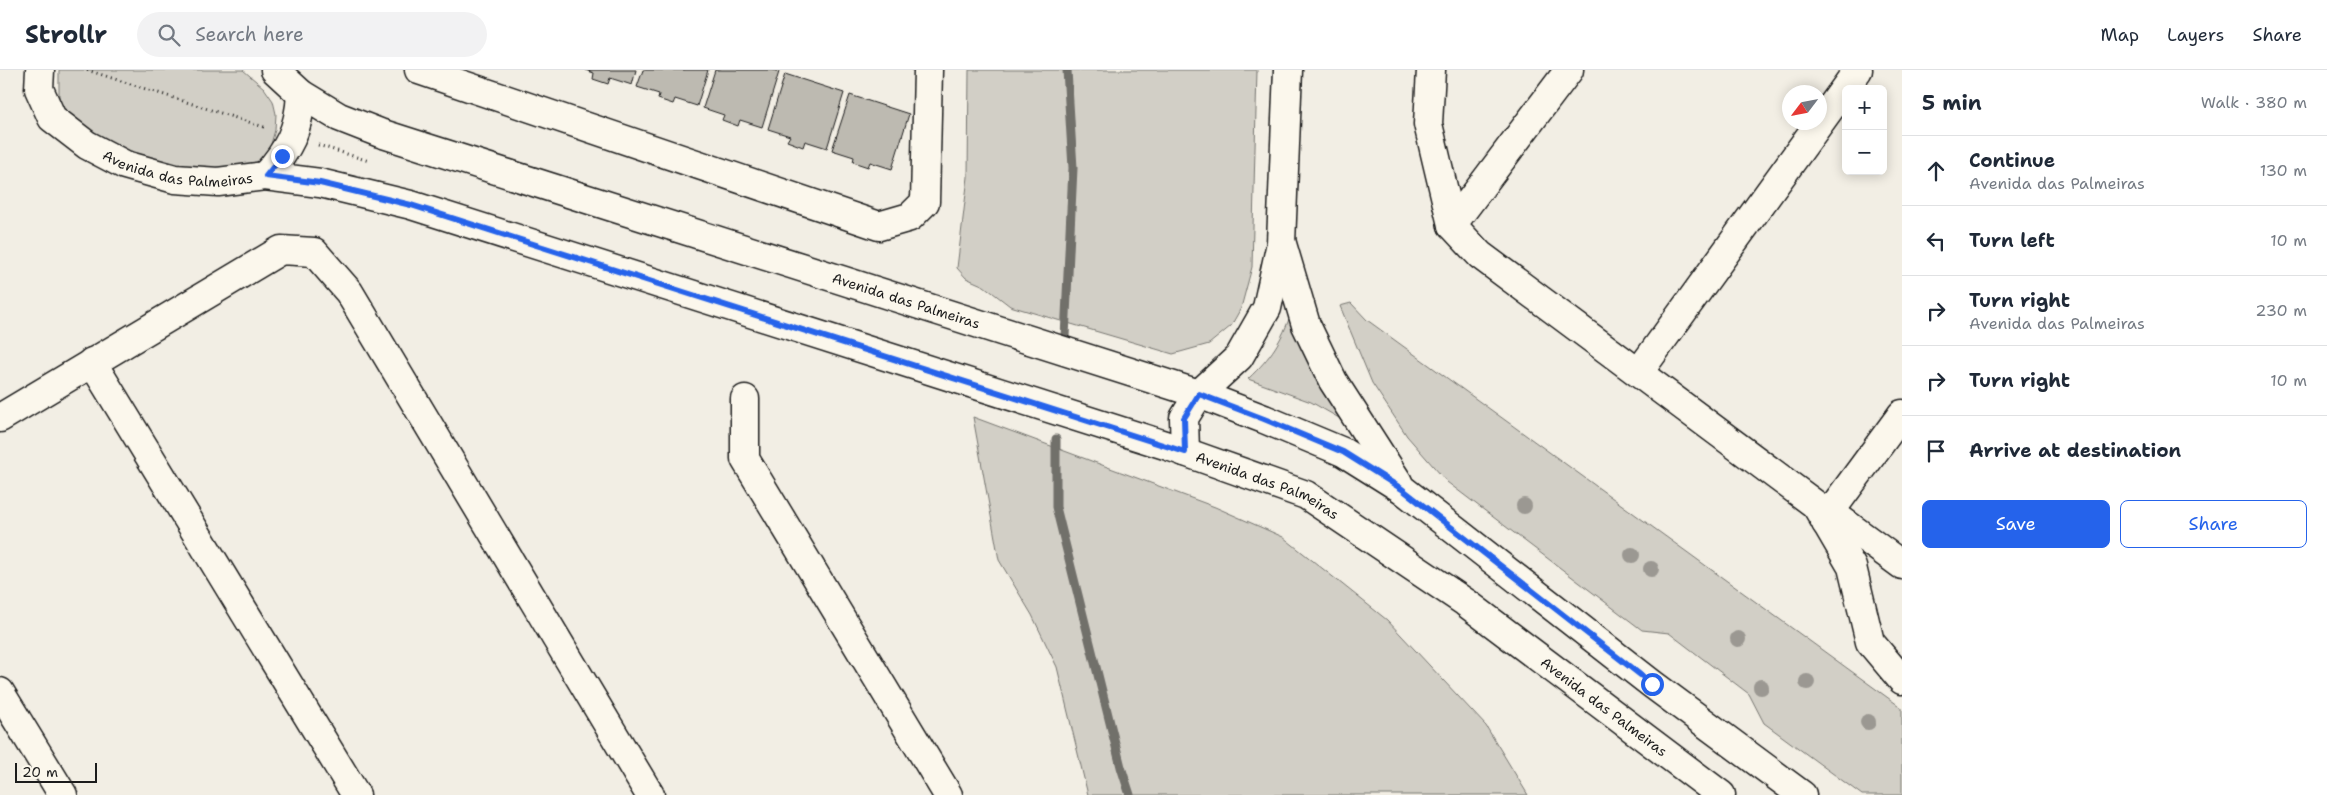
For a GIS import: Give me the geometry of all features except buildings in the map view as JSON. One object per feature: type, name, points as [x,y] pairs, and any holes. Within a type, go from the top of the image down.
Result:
[{"type":"street","name":"Avenida das Palmeiras","points":[[40,70],[39,89],[52,118],[87,145],[125,165],[175,179],[218,182],[266,176],[320,183],[411,205],[1185,452],[1306,495],[1466,602],[1721,795]]},
{"type":"street","name":"Avenida das Palmeiras","points":[[275,70],[300,94],[339,117],[380,133],[1199,394],[1343,452],[1402,489],[1652,684],[1802,795]]},
{"type":"street","points":[[419,70],[879,226],[910,217],[925,202],[928,70]]},
{"type":"street","points":[[1185,452],[1184,418],[1199,394],[1239,357],[1267,308],[1281,242],[1288,70]]},
{"type":"street","points":[[1431,70],[1428,124],[1452,225],[1480,255],[1639,372],[1824,513],[1902,565]]},
{"type":"street","points":[[1452,225],[1569,70]]},
{"type":"street","points":[[1639,372],[1858,70]]},
{"type":"street","points":[[266,176],[282,156],[295,132],[300,114],[300,94]]},
{"type":"street","points":[[1281,242],[1306,325],[1333,381],[1402,489]]},
{"type":"street","points":[[0,418],[281,250],[314,252],[349,292],[650,795]]},
{"type":"street","points":[[92,362],[356,795]]},
{"type":"street","points":[[745,399],[745,459],[948,795]]},
{"type":"street","points":[[1824,513],[1902,414]]},
{"type":"street","points":[[1824,513],[1852,567],[1870,642],[1902,680]]},
{"type":"street","points":[[0,692],[63,795]]},
{"type":"shaded area","points":[[59,70],[243,70],[264,88],[273,101],[276,114],[275,130],[269,151],[261,162],[251,169],[181,168],[141,159],[102,141],[64,114],[59,101]]},
{"type":"shaded area","points":[[969,70],[1257,70],[1252,267],[1241,308],[1231,326],[1209,344],[1173,354],[1010,306],[984,286],[966,278],[957,268],[968,177]]},
{"type":"shaded area","points":[[1351,303],[1367,320],[1902,708],[1902,795],[1862,795],[1764,723],[1749,694],[1669,633],[1642,630],[1447,482],[1407,436],[1372,383],[1340,306]]},
{"type":"shaded area","points":[[1292,311],[1324,390],[1339,418],[1311,402],[1248,379],[1275,348]]},
{"type":"shaded area","points":[[973,417],[1215,507],[1283,537],[1387,620],[1486,726],[1528,795],[1088,795],[1057,667],[1032,615],[999,560]]},
{"type":"waterway","points":[[1065,337],[1073,168],[1067,70]]},
{"type":"waterway","points":[[1056,439],[1056,507],[1121,767],[1130,795]]},
{"type":"route","points":[[282,156],[266,176],[320,183],[411,205],[1185,452],[1184,418],[1199,394],[1264,419],[1343,452],[1402,489],[1652,684]]}]
